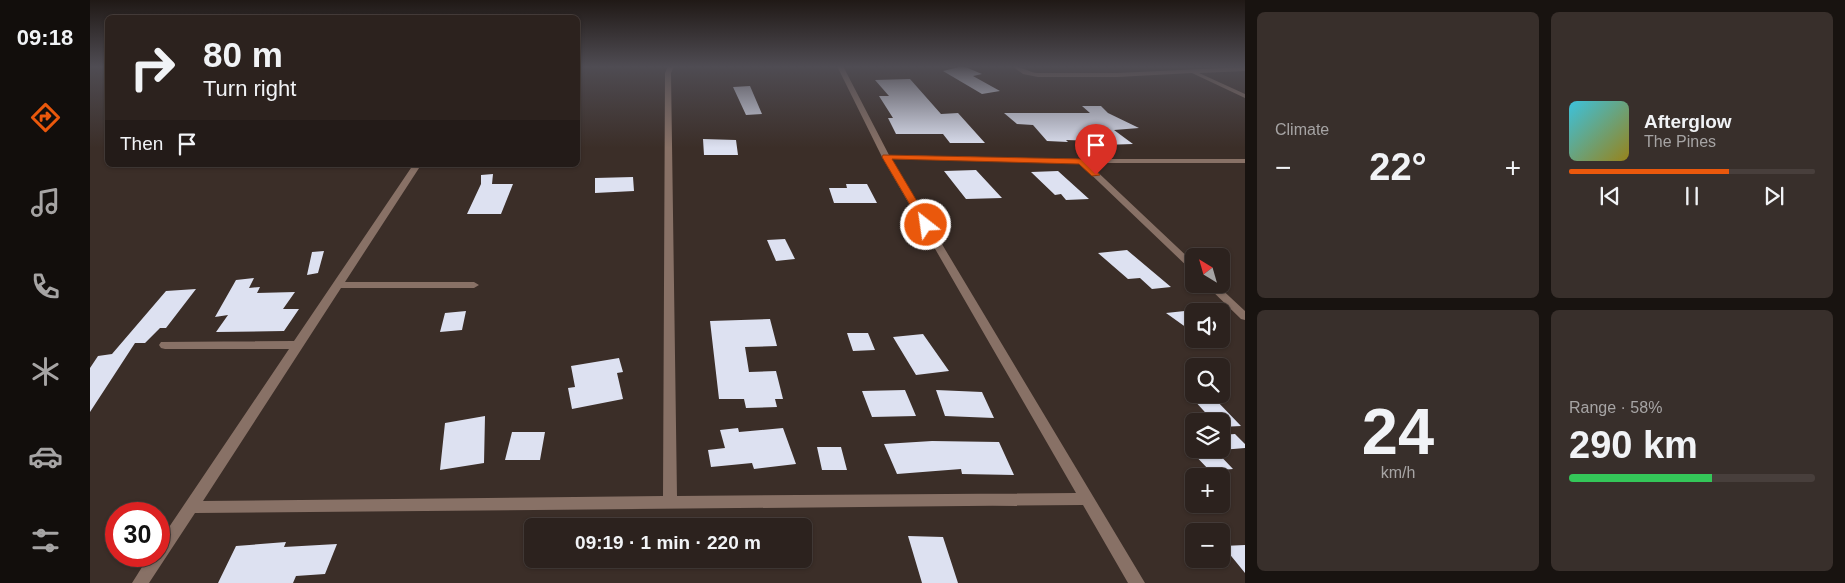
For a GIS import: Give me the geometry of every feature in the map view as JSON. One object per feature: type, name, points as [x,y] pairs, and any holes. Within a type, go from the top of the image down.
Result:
[{"type":"street","points":[[668,93],[670,503]]},
{"type":"street","points":[[854,93],[886,157],[1137,583]]},
{"type":"street","points":[[886,157],[1082,161],[1245,161]]},
{"type":"street","points":[[1082,161],[1185,259]]},
{"type":"street","points":[[170,538],[416,167]]},
{"type":"street","points":[[338,285],[474,285]]},
{"type":"street","points":[[1220,293],[1245,317]]},
{"type":"street","points":[[165,346],[298,345]]},
{"type":"street","points":[[191,507],[1087,499]]},
{"type":"street","points":[[140,583],[151,567]]},
{"type":"building","points":[[736,93],[753,93],[762,114],[746,115]]},
{"type":"building","points":[[887,93],[923,93],[941,114],[958,113],[985,143],[950,143],[943,134],[896,134],[888,118],[893,118],[879,96],[889,96]]},
{"type":"building","points":[[1082,106],[1101,106],[1108,113],[1139,128],[1114,130],[1133,144],[1103,145],[1097,141],[1047,141],[1033,125],[1017,124],[1004,113],[1090,113]]},
{"type":"building","points":[[703,139],[736,140],[738,155],[704,155]]},
{"type":"building","points":[[976,170],[1002,198],[966,199],[944,171]]},
{"type":"building","points":[[1058,171],[1089,199],[1066,200],[1061,194],[1055,195],[1031,172]]},
{"type":"building","points":[[493,174],[492,184],[513,184],[501,214],[467,214],[481,184],[481,175]]},
{"type":"building","points":[[633,177],[634,191],[595,193],[595,178]]},
{"type":"building","points":[[846,184],[867,184],[877,203],[834,203],[829,188],[847,188]]},
{"type":"building","points":[[785,239],[795,259],[776,261],[767,240]]},
{"type":"building","points":[[1127,250],[1171,287],[1152,289],[1140,278],[1128,279],[1098,253]]},
{"type":"building","points":[[324,251],[318,273],[307,275],[312,252]]},
{"type":"building","points":[[254,278],[249,288],[260,287],[257,293],[295,292],[283,309],[299,309],[284,331],[216,332],[228,315],[215,317],[236,280]]},
{"type":"building","points":[[196,289],[166,328],[160,328],[145,343],[135,343],[90,412],[90,368],[98,356],[112,354],[166,291]]},
{"type":"building","points":[[466,311],[462,330],[440,332],[445,313]]},
{"type":"building","points":[[1185,311],[1185,327],[1166,313]]},
{"type":"building","points":[[770,319],[777,346],[745,347],[749,372],[776,371],[783,399],[775,399],[777,407],[746,408],[744,399],[719,399],[710,321]]},
{"type":"building","points":[[847,333],[868,333],[875,350],[853,351]]},
{"type":"building","points":[[923,334],[949,371],[916,375],[893,337]]},
{"type":"building","points":[[619,358],[623,372],[617,373],[623,399],[572,409],[568,388],[575,387],[571,366]]},
{"type":"building","points":[[905,390],[916,416],[872,417],[862,391]]},
{"type":"building","points":[[936,390],[982,392],[994,418],[945,416]]},
{"type":"building","points":[[1197,403],[1219,403],[1228,413],[1206,413]]},
{"type":"building","points":[[1230,415],[1241,426],[1230,427]]},
{"type":"building","points":[[485,416],[484,463],[440,470],[445,423]]},
{"type":"building","points":[[738,428],[739,432],[783,428],[796,464],[754,469],[752,463],[711,467],[708,450],[725,448],[720,430]]},
{"type":"building","points":[[512,432],[545,432],[540,460],[505,460]]},
{"type":"building","points":[[1230,434],[1235,434],[1245,444],[1245,448],[1230,449]]},
{"type":"building","points":[[932,441],[999,442],[1014,475],[962,474],[961,469],[897,474],[884,444]]},
{"type":"building","points":[[817,447],[841,447],[847,470],[822,470]]},
{"type":"building","points":[[1198,458],[1223,458],[1233,469],[1230,468],[1207,468]]},
{"type":"building","points":[[908,536],[943,537],[958,583],[922,583]]},
{"type":"building","points":[[286,542],[284,547],[337,544],[325,574],[296,576],[293,583],[218,583],[236,546]]},
{"type":"building","points":[[1245,545],[1245,573],[1230,555],[1230,546]]},
{"type":"route","points":[[926,225],[886,157],[1082,161],[1096,175]]}]
